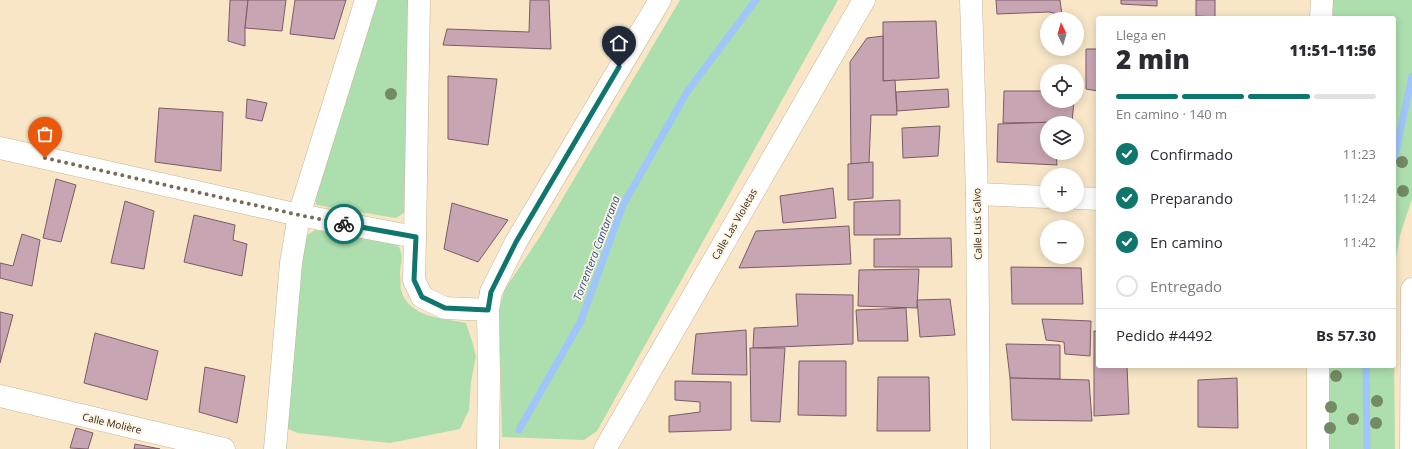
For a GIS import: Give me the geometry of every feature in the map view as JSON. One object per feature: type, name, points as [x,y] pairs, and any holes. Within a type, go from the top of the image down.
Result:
[{"type":"street","points":[[275,449],[291,263],[299,215],[366,0]]},
{"type":"street","points":[[419,0],[416,237],[414,280],[422,297],[445,308],[488,310]]},
{"type":"street","points":[[488,449],[488,310],[491,292],[516,242],[660,0]]},
{"type":"street","name":"Calle Las Violetas","points":[[605,449],[864,0]]},
{"type":"street","name":"Calle Luis Calvo","points":[[971,0],[977,194],[979,449]]},
{"type":"street","points":[[1321,16],[1322,0]]},
{"type":"street","points":[[0,148],[299,215],[416,237]]},
{"type":"street","points":[[977,194],[1040,197]]},
{"type":"street","points":[[1084,198],[1096,199]]},
{"type":"street","points":[[1411,449],[1412,290]]},
{"type":"street","points":[[1318,368],[1318,449]]},
{"type":"street","name":"Calle Molière","points":[[0,396],[224,449]]},
{"type":"green space","points":[[378,0],[408,0],[405,212],[396,218],[316,205],[315,192]]},
{"type":"green space","points":[[680,0],[838,0],[597,431],[584,440],[502,437],[499,309],[505,289],[541,235]]},
{"type":"green space","points":[[1326,0],[1412,0],[1412,199],[1400,235],[1396,258],[1396,16],[1325,16]]},
{"type":"green space","points":[[315,230],[398,245],[402,257],[400,275],[401,290],[405,299],[411,306],[437,318],[466,323],[476,356],[471,382],[469,410],[460,429],[390,443],[298,433],[288,429],[283,420],[304,245],[306,236]]},
{"type":"green space","points":[[1327,368],[1394,368],[1395,449],[1328,449]]},
{"type":"building","points":[[230,0],[248,0],[245,46],[228,41]]},
{"type":"building","points":[[248,0],[286,0],[282,31],[245,28]]},
{"type":"building","points":[[295,0],[346,0],[334,39],[290,34]]},
{"type":"building","points":[[530,0],[549,0],[551,49],[443,45],[447,29],[529,32]]},
{"type":"building","points":[[996,0],[1060,0],[1062,12],[1040,12],[997,14]]},
{"type":"building","points":[[1121,0],[1157,0],[1157,6],[1121,4]]},
{"type":"building","points":[[1196,0],[1215,0],[1215,16],[1196,16]]},
{"type":"building","points":[[936,21],[939,78],[883,81],[883,22]]},
{"type":"building","points":[[883,36],[883,81],[895,80],[897,115],[871,115],[869,163],[851,164],[850,62],[867,38]]},
{"type":"building","points":[[1086,49],[1096,49],[1096,91],[1086,89]]},
{"type":"building","points":[[448,76],[497,79],[488,145],[448,139]]},
{"type":"building","points":[[948,89],[949,107],[897,111],[896,92]]},
{"type":"building","points":[[1004,91],[1040,91],[1040,108],[1073,108],[1073,116],[1040,116],[1040,122],[1003,123]]},
{"type":"building","points":[[247,99],[267,103],[262,121],[246,118]]},
{"type":"building","points":[[159,108],[223,112],[221,171],[155,162]]},
{"type":"building","points":[[1040,123],[1040,160],[1057,160],[1057,165],[997,162],[998,124]]},
{"type":"building","points":[[940,126],[938,156],[903,158],[902,128]]},
{"type":"building","points":[[873,162],[873,198],[848,200],[848,164]]},
{"type":"building","points":[[56,179],[76,185],[61,242],[43,238]]},
{"type":"building","points":[[833,188],[836,218],[783,223],[780,196]]},
{"type":"building","points":[[900,200],[900,235],[854,235],[854,202]]},
{"type":"building","points":[[125,201],[154,211],[144,269],[111,263]]},
{"type":"building","points":[[452,203],[508,220],[478,262],[444,249]]},
{"type":"building","points":[[194,215],[235,225],[233,240],[247,244],[242,276],[184,262]]},
{"type":"building","points":[[849,226],[851,264],[739,268],[756,231]]},
{"type":"building","points":[[22,234],[40,240],[32,286],[0,278],[0,263],[13,266]]},
{"type":"building","points":[[951,238],[952,267],[874,267],[874,239]]},
{"type":"building","points":[[1011,267],[1081,268],[1083,304],[1012,304]]},
{"type":"building","points":[[919,269],[917,308],[858,306],[859,270]]},
{"type":"building","points":[[796,294],[853,295],[853,344],[753,348],[754,328],[798,326]]},
{"type":"building","points":[[950,299],[955,335],[920,337],[917,300]]},
{"type":"building","points":[[906,308],[908,341],[858,341],[856,310]]},
{"type":"building","points":[[0,312],[13,315],[0,363]]},
{"type":"building","points":[[1042,319],[1091,321],[1090,356],[1065,354],[1064,342],[1046,340]]},
{"type":"building","points":[[746,330],[747,375],[692,374],[696,334]]},
{"type":"building","points":[[1094,331],[1096,331],[1096,368],[1127,368],[1129,414],[1094,416]]},
{"type":"building","points":[[95,333],[158,351],[147,400],[84,383]]},
{"type":"building","points":[[1006,344],[1060,345],[1060,379],[1010,378]]},
{"type":"building","points":[[750,348],[785,348],[780,422],[751,421]]},
{"type":"building","points":[[799,361],[846,361],[846,416],[798,415]]},
{"type":"building","points":[[205,367],[245,376],[237,423],[199,412]]},
{"type":"building","points":[[878,377],[929,377],[930,431],[877,431]]},
{"type":"building","points":[[1010,378],[1089,380],[1092,421],[1012,420]]},
{"type":"building","points":[[1237,378],[1238,428],[1198,427],[1198,380]]},
{"type":"building","points":[[675,381],[731,382],[731,430],[669,432],[669,416],[700,412],[700,402],[675,400]]},
{"type":"building","points":[[76,428],[93,433],[88,449],[70,448]]},
{"type":"building","points":[[135,444],[160,449],[134,449]]},
{"type":"waterway","name":"Torrentera Cantarrana","points":[[519,430],[581,321],[623,205],[687,92],[756,0]]},
{"type":"waterway","points":[[1396,151],[1412,76]]},
{"type":"waterway","points":[[1366,368],[1367,449]]},
{"type":"way so far","points":[[45,158],[344,224]]},
{"type":"route","points":[[344,224],[416,237],[414,280],[422,297],[445,308],[488,310],[491,292],[516,242],[619,67]]}]
